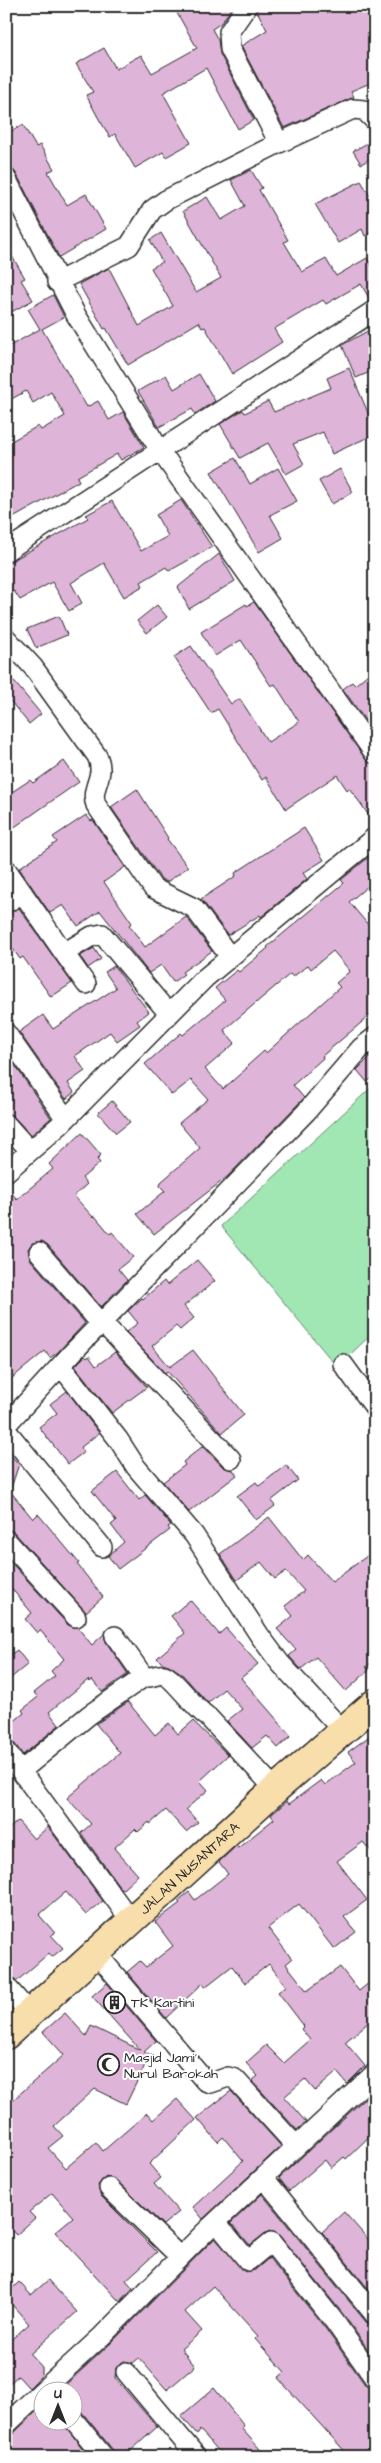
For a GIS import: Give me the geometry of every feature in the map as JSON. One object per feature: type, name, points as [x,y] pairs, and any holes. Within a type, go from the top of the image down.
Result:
[{"type":"highway","name":"JALAN NUSANTARA","points":[[6,2035],[276,1790],[375,1703]]},
{"type":"street","points":[[247,6],[229,32],[230,49],[279,144]]},
{"type":"street","points":[[57,282],[129,246],[152,210],[166,200],[353,109],[364,110],[375,121]]},
{"type":"street","points":[[6,178],[57,282],[161,452],[375,754]]},
{"type":"street","points":[[6,552],[375,310]]},
{"type":"street","points":[[6,638],[33,667],[97,756],[101,772],[94,794],[96,805],[153,888],[194,908],[230,957]]},
{"type":"street","points":[[6,1172],[66,1119],[205,978],[375,837]]},
{"type":"street","points":[[6,869],[86,984]]},
{"type":"street","points":[[6,904],[23,893]]},
{"type":"street","points":[[64,953],[92,936],[102,934],[169,1014]]},
{"type":"street","points":[[6,1033],[66,1119]]},
{"type":"street","points":[[6,1425],[60,1366],[306,1112],[361,1048],[375,1037]]},
{"type":"street","points":[[6,1124],[30,1152]]},
{"type":"street","points":[[39,1252],[102,1323],[231,1459]]},
{"type":"street","points":[[343,1364],[375,1408]]},
{"type":"street","points":[[60,1366],[118,1439],[136,1467],[194,1535],[260,1636],[280,1663],[343,1731]]},
{"type":"street","points":[[6,1430],[102,1547]]},
{"type":"street","points":[[6,1540],[76,1618]]},
{"type":"street","points":[[115,1636],[144,1677]]},
{"type":"street","points":[[21,1771],[83,1720],[144,1677],[161,1675],[169,1678],[197,1710],[208,1717],[276,1790]]},
{"type":"street","points":[[6,1751],[132,1922]]},
{"type":"street","points":[[97,1954],[205,2081],[211,2084],[228,2078],[235,2079],[296,2146]]},
{"type":"street","points":[[6,1986],[30,2014]]},
{"type":"street","points":[[55,2380],[102,2336],[216,2222],[296,2146],[374,2076]]},
{"type":"street","points":[[264,2178],[375,2314]]},
{"type":"street","points":[[109,2188],[180,2257]]},
{"type":"street","points":[[216,2222],[248,2261],[271,2242],[334,2321],[375,2379]]},
{"type":"street","points":[[126,2372],[196,2457]]},
{"type":"street","points":[[6,2424],[32,2401]]},
{"type":"street","points":[[82,2430],[104,2457]]},
{"type":"green space","points":[[375,1084],[375,1331],[337,1367],[221,1226]]},
{"type":"building","points":[[173,6],[233,6],[221,23],[212,29],[218,40],[220,54],[254,120],[238,129],[206,68],[163,93],[191,143],[166,157],[163,152],[135,168],[115,134],[110,137],[99,119],[86,95],[93,92],[76,64],[104,48],[116,69],[141,55],[152,73],[197,48]]},
{"type":"building","points":[[258,6],[375,6],[375,81],[351,91],[354,97],[284,128],[241,46],[267,30],[257,11]]},
{"type":"building","points":[[23,125],[36,147],[40,145],[54,169],[48,172],[67,205],[86,194],[106,229],[59,257],[16,173],[6,167],[12,161],[6,152],[6,134]]},
{"type":"building","points":[[375,139],[375,156],[361,164],[353,151]]},
{"type":"building","points":[[251,170],[262,188],[259,190],[288,240],[284,242],[302,272],[326,259],[336,276],[367,258],[375,271],[375,299],[370,300],[361,284],[326,304],[323,300],[274,329],[282,342],[232,374],[205,327],[202,328],[199,322],[128,365],[106,328],[104,329],[79,284],[109,268],[139,326],[173,306],[151,268],[162,262],[150,240],[161,233],[196,292],[221,278],[183,211],[207,197],[221,220],[245,206],[231,180]]},
{"type":"building","points":[[361,181],[375,204],[375,231],[365,236],[362,229],[338,243],[315,204]]},
{"type":"building","points":[[6,246],[25,278],[21,280],[33,300],[6,315]]},
{"type":"building","points":[[53,295],[64,317],[42,329],[87,407],[98,401],[109,420],[123,412],[144,447],[121,460],[117,454],[77,477],[79,481],[13,518],[6,506],[6,444],[38,426],[41,430],[65,416],[51,392],[33,403],[26,391],[6,402],[6,348],[40,329],[28,309]]},
{"type":"building","points":[[375,327],[375,370],[356,378],[342,345]]},
{"type":"building","points":[[349,368],[375,429],[375,434],[332,454],[323,432],[293,444],[304,464],[286,474],[268,443],[240,458],[220,424],[243,410],[245,413],[268,401],[274,412],[331,388],[327,378]]},
{"type":"building","points":[[199,374],[215,401],[195,414],[192,409],[159,427],[138,391],[166,375],[174,389]]},
{"type":"building","points":[[235,458],[250,484],[278,468],[297,501],[270,515],[283,538],[259,552],[211,472]]},
{"type":"building","points":[[340,469],[353,492],[332,504],[319,481]]},
{"type":"building","points":[[181,500],[212,547],[169,571],[166,567],[141,582],[143,586],[124,597],[104,563],[71,583],[82,603],[69,611],[52,582],[20,600],[14,591],[6,595],[6,564],[88,518],[86,515],[112,501],[141,551],[168,536],[156,515]]},
{"type":"building","points":[[219,554],[235,581],[189,609],[178,587]]},
{"type":"building","points":[[254,602],[366,760],[375,765],[375,825],[349,788],[347,790],[337,775],[286,809],[266,777],[262,780],[218,709],[211,713],[174,657],[191,646],[231,704],[240,699],[268,742],[299,722],[275,684],[271,686],[241,640],[215,656],[201,632],[246,604],[247,606]]},
{"type":"building","points":[[157,605],[167,617],[147,633],[137,621]]},
{"type":"building","points":[[59,616],[67,635],[36,648],[27,629]]},
{"type":"building","points":[[375,668],[375,734],[343,689],[352,682],[355,685]]},
{"type":"building","points":[[6,672],[41,714],[29,724],[6,696]]},
{"type":"building","points":[[64,761],[79,782],[6,833],[6,796],[30,780],[33,783]]},
{"type":"building","points":[[137,789],[167,839],[188,867],[167,882],[161,879],[111,807]]},
{"type":"building","points":[[86,815],[91,821],[93,820],[125,867],[104,882],[132,923],[129,925],[145,947],[186,917],[212,951],[182,972],[184,974],[173,982],[161,965],[149,973],[100,911],[78,926],[63,905],[50,913],[19,868],[57,842],[53,837]]},
{"type":"building","points":[[304,828],[324,860],[303,873],[307,879],[261,917],[260,915],[228,935],[201,899],[236,876],[235,873]]},
{"type":"building","points":[[375,852],[375,880],[349,902],[375,933],[375,1011],[322,1056],[323,1058],[293,1085],[304,1098],[227,1177],[154,1234],[137,1214],[165,1191],[160,1186],[161,1182],[200,1148],[179,1123],[208,1099],[191,1080],[172,1095],[145,1064],[181,1033],[183,1035],[225,1000],[215,988],[237,970],[239,972],[344,883],[341,880]],"holes":[[[333,951],[350,971],[336,983],[340,987],[266,1053],[264,1051],[223,1089],[205,1069],[235,1043],[224,1030],[290,974],[293,977],[308,965],[311,969]]]},
{"type":"building","points":[[19,908],[72,983],[51,997],[23,957],[20,959],[6,939],[6,914]]},
{"type":"building","points":[[94,948],[101,959],[88,968],[80,956]]},
{"type":"building","points":[[114,966],[149,1012],[137,1021],[140,1025],[117,1041],[110,1032],[75,1056],[85,1071],[68,1083],[74,1092],[66,1099],[19,1032],[43,1015],[53,1029],[116,988],[105,972]]},
{"type":"building","points":[[375,1052],[375,1076],[367,1082],[357,1070]]},
{"type":"building","points":[[14,1064],[51,1118],[31,1135],[14,1117],[6,1113],[6,1069]]},
{"type":"building","points":[[112,1101],[130,1122],[116,1133],[98,1113]]},
{"type":"building","points":[[82,1133],[101,1155],[97,1159],[100,1163],[82,1178],[87,1184],[74,1196],[110,1234],[112,1232],[133,1257],[118,1269],[127,1280],[101,1307],[48,1245],[42,1241],[32,1243],[28,1249],[30,1259],[85,1323],[57,1353],[50,1358],[45,1351],[6,1383],[6,1187],[17,1199],[53,1169],[49,1164]]},
{"type":"building","points":[[197,1260],[215,1281],[184,1306],[194,1318],[180,1330],[176,1326],[152,1346],[170,1367],[193,1350],[244,1415],[222,1433],[167,1371],[165,1373],[126,1332],[138,1323],[128,1311],[164,1281],[167,1285]]},
{"type":"building","points":[[115,1352],[147,1387],[112,1413],[75,1366],[85,1356],[87,1358],[89,1356],[96,1366]]},
{"type":"building","points":[[67,1391],[99,1433],[80,1448],[84,1452],[68,1464],[39,1427],[57,1413],[50,1404]]},
{"type":"building","points":[[203,1446],[223,1467],[233,1470],[237,1475],[189,1512],[163,1482],[185,1465],[183,1462]]},
{"type":"building","points":[[6,1451],[19,1464],[10,1491],[33,1519],[38,1514],[79,1563],[77,1564],[103,1597],[86,1612],[14,1532],[6,1529]]},
{"type":"building","points":[[286,1465],[298,1480],[271,1501],[275,1506],[256,1520],[237,1496],[256,1482],[259,1486]]},
{"type":"building","points":[[117,1472],[139,1500],[145,1495],[171,1525],[168,1527],[170,1530],[118,1569],[108,1556],[124,1542],[111,1525],[116,1521],[92,1491]]},
{"type":"building","points":[[269,1517],[303,1560],[308,1555],[332,1582],[375,1550],[375,1660],[366,1667],[369,1670],[346,1691],[316,1657],[301,1669],[289,1656],[296,1650],[277,1629],[293,1616],[285,1606],[304,1591],[286,1571],[275,1579],[261,1562],[237,1580],[220,1554]]},
{"type":"building","points":[[6,1557],[68,1625],[78,1628],[92,1645],[104,1634],[106,1642],[128,1674],[102,1692],[92,1680],[90,1682],[88,1680],[49,1712],[59,1725],[23,1755],[15,1744],[6,1740],[6,1728],[24,1713],[22,1710],[38,1697],[34,1693],[55,1676],[51,1671],[64,1659],[40,1630],[37,1633],[25,1619],[32,1613],[6,1582]]},
{"type":"building","points":[[190,1600],[219,1634],[226,1628],[258,1664],[241,1678],[291,1736],[278,1748],[267,1736],[252,1748],[227,1721],[242,1709],[224,1689],[208,1703],[181,1673],[162,1663],[157,1658],[185,1633],[171,1616]]},
{"type":"building","points":[[17,1650],[28,1664],[6,1682],[6,1658]]},
{"type":"building","points":[[128,1702],[155,1735],[169,1723],[178,1734],[193,1721],[228,1755],[200,1781],[208,1790],[186,1809],[198,1822],[186,1832],[166,1810],[138,1832],[135,1829],[114,1848],[138,1875],[122,1890],[81,1833],[91,1824],[67,1798],[120,1753],[96,1724]]},
{"type":"building","points":[[375,1732],[375,1856],[363,1842],[337,1861],[367,1900],[344,1917],[356,1932],[334,1949],[299,1904],[268,1928],[292,1959],[286,1964],[307,1991],[340,1967],[359,1991],[375,1978],[375,2017],[345,2042],[365,2066],[347,2084],[337,2072],[315,2091],[305,2079],[284,2097],[306,2122],[297,2130],[252,2081],[258,2076],[246,2063],[266,2045],[284,2063],[310,2040],[301,2029],[304,2026],[278,1992],[286,1986],[269,1964],[245,1983],[232,1966],[205,1987],[203,1983],[166,2018],[127,1972],[140,1961],[146,1967],[173,1946],[155,1922],[180,1903],[178,1901],[189,1892],[195,1900],[228,1874],[219,1862],[236,1846],[238,1848],[274,1819],[271,1815],[287,1801],[289,1804],[321,1780],[325,1785],[356,1762],[348,1752]]},
{"type":"building","points":[[18,1821],[34,1839],[48,1827],[103,1901],[86,1915],[66,1892],[39,1915],[55,1933],[51,1935],[63,1948],[52,1957],[49,1953],[17,1981],[6,1971],[6,1831]]},
{"type":"building","points":[[107,1983],[156,2041],[144,2052],[150,2055],[126,2104],[95,2089],[54,2126],[63,2136],[48,2148],[66,2168],[96,2142],[103,2151],[147,2113],[153,2120],[177,2099],[196,2120],[149,2164],[161,2178],[154,2184],[179,2212],[163,2225],[116,2180],[106,2177],[98,2185],[101,2196],[157,2252],[126,2280],[133,2288],[120,2302],[55,2232],[73,2217],[52,2193],[29,2212],[35,2218],[16,2235],[6,2224],[6,2106],[64,2055],[43,2032],[65,2013],[86,2036],[91,2026],[140,2050],[92,1996]]},
{"type":"building","points":[[375,2089],[375,2131],[346,2159],[344,2157],[331,2168],[325,2160],[289,2191],[279,2178]]},
{"type":"building","points":[[231,2091],[281,2146],[203,2219],[193,2207],[243,2161],[223,2137],[218,2142],[197,2118]]},
{"type":"building","points":[[262,2194],[366,2322],[375,2326],[375,2359],[343,2314],[279,2235],[269,2231],[250,2245],[231,2223]]},
{"type":"building","points":[[344,2212],[375,2247],[375,2297],[322,2232]]},
{"type":"building","points":[[215,2238],[245,2272],[255,2270],[269,2258],[325,2328],[366,2386],[375,2390],[375,2457],[350,2457],[278,2378],[285,2372],[255,2339],[258,2336],[213,2286],[185,2312],[202,2331],[181,2349],[195,2366],[167,2390],[139,2358],[133,2363],[124,2361],[116,2368],[115,2378],[157,2427],[124,2457],[115,2457],[113,2450],[82,2412],[82,2380],[71,2380],[110,2344]]},
{"type":"building","points":[[48,2280],[77,2312],[30,2354],[42,2367],[42,2375],[37,2380],[32,2380],[32,2385],[29,2388],[18,2376],[6,2386],[6,2344],[29,2324],[6,2298],[6,2294],[19,2282],[31,2295]]},
{"type":"building","points":[[214,2388],[244,2426],[241,2428],[267,2457],[224,2457],[200,2430],[197,2434],[181,2416]]},
{"type":"building","points":[[32,2416],[32,2430],[69,2430],[89,2457],[6,2457],[6,2436],[14,2433]]},
{"type":"place","name":"TK Kartini","points":[[115,2002]]},
{"type":"place","name":"Masjid Jami' Nurul Barokah","points":[[108,2065]]}]
